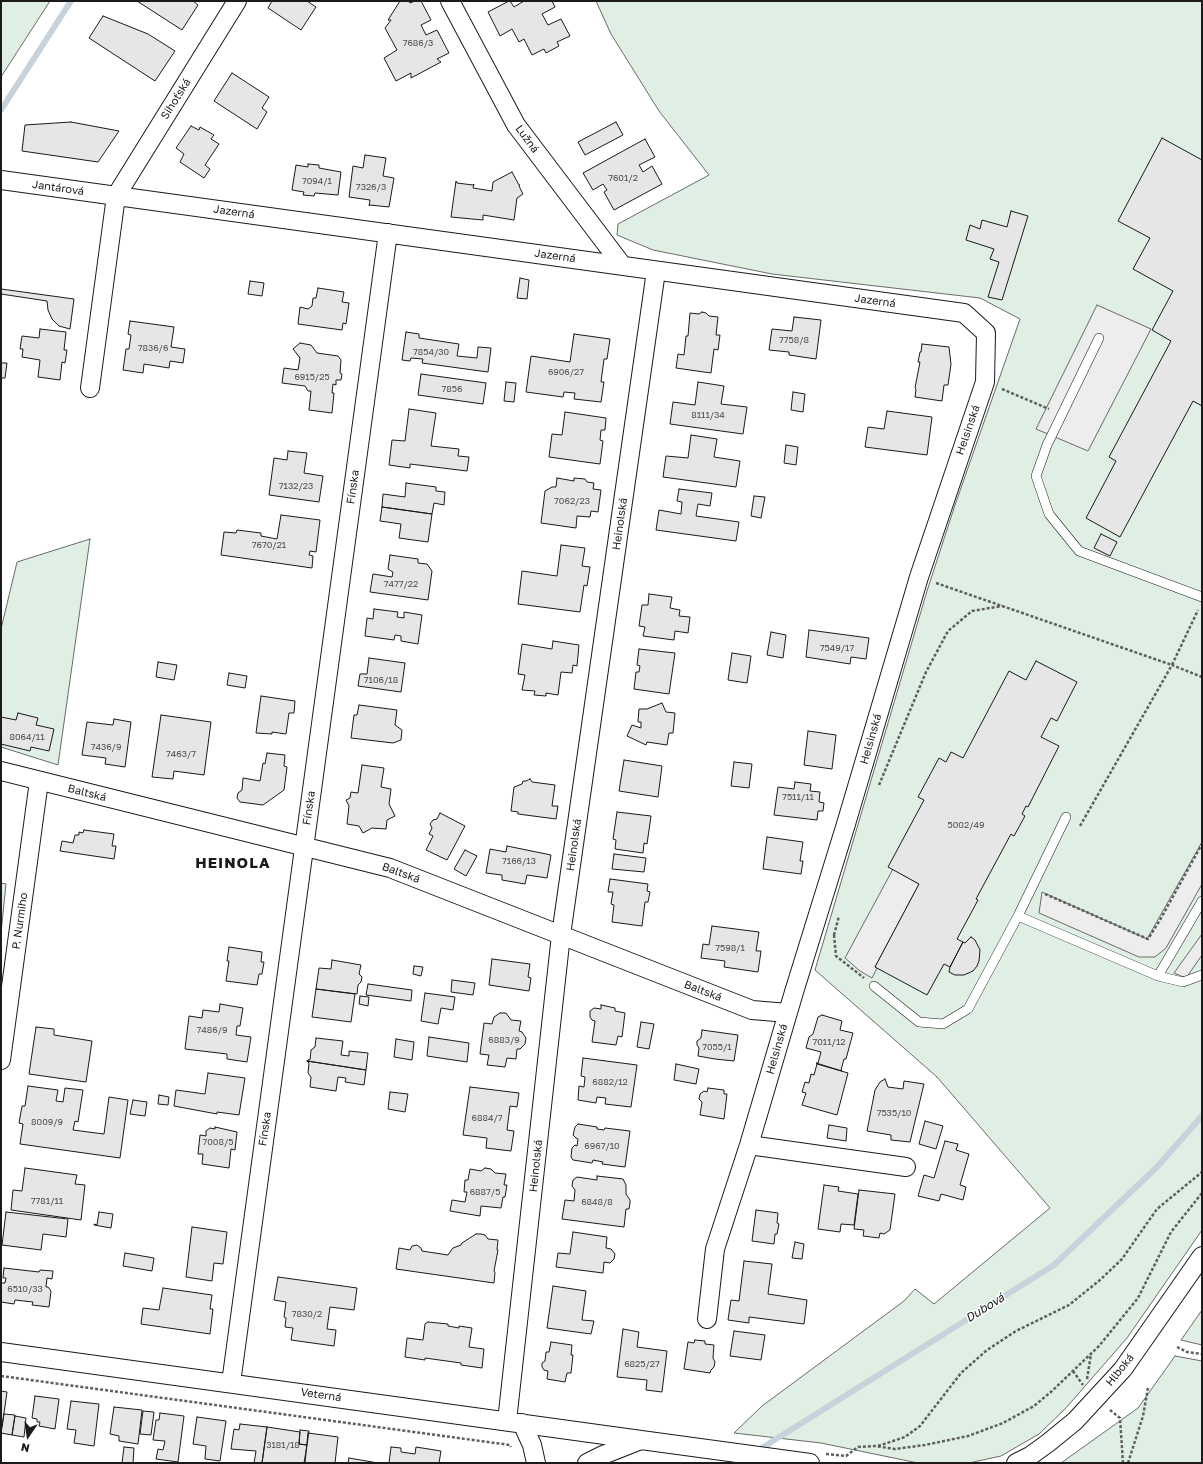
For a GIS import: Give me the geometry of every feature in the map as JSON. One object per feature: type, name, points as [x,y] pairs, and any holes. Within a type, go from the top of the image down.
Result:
[{"type":"street","name":"Sihoťská","points":[[116,196],[237,1]]},
{"type":"street","name":"Lužná","points":[[450,1],[516,125],[622,265]]},
{"type":"street","name":"Jantárová","points":[[1,180],[116,196]]},
{"type":"street","name":"Jazerná","points":[[116,196],[964,313],[986,333]]},
{"type":"street","points":[[90,388],[116,196]]},
{"type":"street","name":"Fínska","points":[[231,1383],[388,233]]},
{"type":"street","name":"Heinolská","points":[[514,1422],[561,935],[656,270]]},
{"type":"street","name":"Helsinská","points":[[707,1319],[715,1249],[749,1144],[822,903],[918,577],[985,382],[986,333]]},
{"type":"street","name":"Baltská","points":[[1,771],[390,868],[752,1010],[788,1013]]},
{"type":"street","name":"P. Nurmiho","points":[[1,1060],[39,781]]},
{"type":"street","points":[[749,1144],[906,1167]]},
{"type":"street","name":"Hlboká","points":[[1016,1463],[1030,1456],[1075,1421],[1123,1370],[1202,1256]]},
{"type":"street","name":"Veterná","points":[[1,1352],[641,1440],[809,1459]]},
{"type":"street","points":[[514,1422],[532,1445],[536,1463]]},
{"type":"street","points":[[587,1463],[603,1454],[641,1440]]},
{"type":"lane","points":[[1099,338],[1047,445],[1036,476],[1049,514],[1080,551],[1202,597]]},
{"type":"lane","points":[[874,986],[919,1022],[943,1024],[968,1009],[1018,916],[1066,817]]},
{"type":"lane","points":[[1158,976],[1202,901]]},
{"type":"lane","points":[[1018,916],[1158,976],[1183,982],[1202,975]]},
{"type":"path","points":[[985,382],[1062,414]]},
{"type":"path","points":[[918,577],[1172,665],[1202,677]]},
{"type":"path","points":[[878,787],[926,672],[948,632],[972,611],[1002,606]]},
{"type":"path","points":[[1080,826],[1172,665],[1199,607]]},
{"type":"path","points":[[1042,892],[1148,939],[1202,844]]},
{"type":"path","points":[[822,903],[830,918],[834,935],[836,956],[874,986]]},
{"type":"path","points":[[834,935],[840,913]]},
{"type":"path","points":[[875,1446],[905,1437],[920,1426],[961,1373],[987,1350],[1016,1331],[1069,1304],[1100,1280],[1122,1259],[1157,1209],[1202,1172]]},
{"type":"path","points":[[809,1459],[846,1456],[858,1447],[875,1446],[895,1449],[925,1445],[968,1436],[1003,1423],[1034,1406],[1099,1346],[1138,1298],[1171,1232],[1202,1193]]},
{"type":"path","points":[[1176,1347],[1187,1352],[1202,1354]]},
{"type":"path","points":[[1086,1389],[1092,1353]]},
{"type":"path","points":[[1,1376],[510,1445],[514,1451]]},
{"type":"path","points":[[1128,1463],[1142,1416],[1148,1388]]},
{"type":"path","points":[[1120,1418],[1123,1463]]},
{"type":"green space","points":[[1,1],[50,1],[1,77]]},
{"type":"green space","points":[[596,1],[1202,1],[1202,1230],[1127,1338],[1065,1409],[1039,1434],[1001,1456],[969,1463],[918,1463],[821,1443],[734,1433],[762,1406],[904,1301],[915,1289],[934,1304],[1050,1208],[937,1077],[815,970],[927,591],[955,505],[1020,319],[980,298],[772,274],[653,250],[617,235],[618,224],[709,175],[659,111],[611,34]]},
{"type":"green space","points":[[90,539],[58,765],[1,747],[1,629],[17,562]]},
{"type":"green space","points":[[1,883],[6,884],[1,933]]},
{"type":"green space","points":[[1202,1310],[1202,1345],[1181,1340]]},
{"type":"green space","points":[[1175,1356],[1202,1361],[1202,1463],[1061,1463],[1138,1408]]},
{"type":"shaded area","points":[[1097,305],[1151,329],[1088,451],[1036,429]]},
{"type":"shaded area","points":[[1202,842],[1202,884],[1166,948],[1155,957],[1139,957],[1039,913],[1042,892],[1147,939]]},
{"type":"shaded area","points":[[893,869],[919,884],[875,967],[877,968],[872,978],[860,971],[845,958]]},
{"type":"shaded area","points":[[1202,934],[1202,955],[1186,978],[1174,973]]},
{"type":"building","points":[[137,1],[193,1],[198,5],[182,30]]},
{"type":"building","points":[[272,1],[307,1],[316,7],[301,30],[268,8]]},
{"type":"building","points":[[400,1],[408,1],[410,3],[421,1],[431,20],[421,25],[426,35],[437,30],[449,53],[437,59],[441,62],[411,78],[411,73],[396,81],[384,58],[397,50],[385,28],[391,20],[388,20]]},
{"type":"building","points":[[509,1],[514,7],[524,1],[552,1],[555,7],[542,14],[548,25],[561,19],[570,36],[557,42],[559,46],[546,53],[544,49],[532,55],[524,39],[519,42],[512,29],[500,36],[488,12]]},
{"type":"building","points":[[103,16],[148,34],[175,51],[155,81],[89,38]]},
{"type":"building","points":[[232,73],[269,97],[262,108],[267,112],[257,129],[214,101]]},
{"type":"building","points":[[71,122],[119,131],[98,162],[22,151],[25,125]]},
{"type":"building","points":[[616,122],[623,135],[585,155],[578,142]]},
{"type":"building","points":[[191,126],[199,130],[200,127],[214,135],[211,139],[219,144],[205,165],[210,169],[204,178],[180,162],[184,154],[176,148]]},
{"type":"building","points":[[1162,138],[1202,160],[1202,406],[1193,401],[1120,537],[1086,518],[1116,461],[1109,457],[1171,341],[1152,330],[1173,291],[1133,269],[1150,238],[1118,221]]},
{"type":"building","points":[[645,139],[655,157],[639,165],[643,172],[652,166],[662,184],[614,210],[604,192],[607,190],[603,184],[593,190],[583,173]]},
{"type":"building","points":[[365,155],[386,158],[383,176],[394,178],[389,207],[369,206],[370,200],[349,197],[353,166],[363,168]]},
{"type":"building","points":[[308,164],[319,165],[319,168],[341,172],[338,195],[315,193],[314,196],[303,195],[304,192],[292,190],[296,165],[308,167]]},
{"type":"building","points":[[512,172],[520,185],[519,186],[523,194],[517,198],[514,220],[483,215],[483,220],[451,217],[456,181],[457,183],[474,184],[473,188],[492,191],[493,182]]},
{"type":"building","points":[[1011,211],[1028,216],[1002,300],[988,297],[999,262],[990,259],[994,249],[966,240],[970,225],[980,229],[982,220],[1007,227]]},
{"type":"building","points":[[520,278],[529,280],[527,299],[517,298]]},
{"type":"building","points":[[250,281],[264,283],[262,296],[248,294]]},
{"type":"building","points":[[318,288],[344,292],[342,302],[349,303],[346,324],[343,323],[342,330],[298,324],[300,307],[308,309],[312,306],[313,298],[316,298]]},
{"type":"building","points":[[1,289],[74,299],[70,329],[59,326],[52,319],[48,310],[47,301],[1,294]]},
{"type":"building","points":[[702,312],[709,316],[718,317],[716,335],[720,335],[718,350],[714,349],[711,373],[676,368],[678,354],[684,355],[686,336],[688,336],[690,313],[699,314]]},
{"type":"building","points":[[794,317],[821,320],[816,359],[789,355],[789,352],[769,350],[772,329],[792,331]]},
{"type":"building","points":[[130,321],[174,327],[171,347],[185,349],[183,363],[170,361],[169,368],[144,364],[143,373],[123,370],[126,349],[129,349],[131,335],[128,334]]},
{"type":"building","points":[[40,329],[66,332],[64,350],[67,350],[65,363],[62,362],[60,380],[38,377],[40,360],[22,357],[23,349],[20,349],[22,336],[39,338]]},
{"type":"building","points":[[406,332],[419,334],[419,338],[459,344],[457,356],[477,358],[478,347],[491,348],[488,372],[422,363],[423,359],[411,358],[410,361],[402,360]]},
{"type":"building","points":[[574,334],[610,339],[607,359],[604,359],[601,382],[604,382],[601,402],[574,399],[575,393],[564,392],[563,397],[526,392],[531,356],[570,362]]},
{"type":"building","points":[[300,343],[311,345],[317,353],[338,356],[341,360],[341,380],[336,380],[336,385],[333,384],[332,393],[334,393],[332,413],[309,410],[311,391],[308,391],[305,386],[282,383],[284,368],[298,370],[300,358],[293,349]]},
{"type":"building","points":[[922,344],[949,347],[951,364],[948,385],[944,385],[942,401],[915,397],[915,388],[920,362],[918,362]]},
{"type":"building","points":[[1,363],[7,363],[5,378],[1,378]]},
{"type":"building","points":[[421,374],[486,383],[483,404],[418,395]]},
{"type":"building","points":[[506,382],[516,383],[514,402],[504,401]]},
{"type":"building","points":[[698,382],[724,386],[721,404],[747,407],[743,434],[670,424],[673,402],[695,405]]},
{"type":"building","points":[[793,392],[805,394],[803,412],[791,410]]},
{"type":"building","points":[[409,409],[436,413],[431,446],[459,449],[458,456],[469,457],[467,471],[410,464],[410,468],[389,465],[392,440],[405,441]]},
{"type":"building","points":[[887,411],[932,417],[927,455],[865,447],[868,427],[884,429]]},
{"type":"building","points":[[565,412],[606,418],[605,430],[601,430],[600,440],[603,441],[600,464],[549,457],[552,434],[562,435]]},
{"type":"building","points":[[691,435],[717,439],[714,457],[740,461],[736,487],[663,477],[666,456],[688,458]]},
{"type":"building","points":[[786,445],[798,447],[796,465],[784,463]]},
{"type":"building","points":[[288,451],[307,453],[304,473],[323,476],[319,502],[269,495],[274,458],[287,460]]},
{"type":"building","points":[[557,478],[574,481],[574,478],[585,479],[587,482],[594,483],[593,489],[601,490],[598,512],[591,511],[590,517],[577,516],[576,528],[541,523],[545,491],[552,487],[556,487]]},
{"type":"building","points":[[406,483],[436,487],[436,491],[445,492],[444,505],[434,503],[432,514],[382,507],[383,494],[405,497]]},
{"type":"building","points":[[679,489],[712,493],[710,506],[698,504],[696,516],[739,522],[736,541],[656,530],[659,510],[681,514],[682,502],[677,501]]},
{"type":"building","points":[[754,496],[765,497],[761,518],[751,516]]},
{"type":"building","points":[[382,507],[432,514],[428,542],[399,538],[401,524],[380,521]]},
{"type":"building","points":[[281,515],[320,520],[316,552],[310,551],[309,555],[313,556],[312,568],[221,555],[224,532],[236,533],[237,530],[261,533],[261,536],[277,539]]},
{"type":"building","points":[[1101,534],[1117,542],[1110,556],[1094,548]]},
{"type":"building","points":[[561,545],[585,548],[582,566],[590,567],[587,586],[584,585],[580,612],[518,604],[522,571],[557,576]]},
{"type":"building","points":[[390,555],[418,559],[418,563],[427,564],[432,571],[428,600],[370,592],[373,574],[392,577],[393,572],[388,569]]},
{"type":"building","points":[[649,594],[672,597],[670,608],[680,610],[679,616],[690,617],[688,633],[675,631],[674,640],[643,636],[645,627],[639,626],[642,605],[648,605]]},
{"type":"building","points":[[374,609],[398,612],[397,617],[404,618],[404,612],[422,615],[418,644],[401,641],[401,636],[395,635],[394,640],[365,636],[367,618],[373,619]]},
{"type":"building","points":[[809,630],[869,638],[866,659],[851,657],[850,664],[806,657]]},
{"type":"building","points":[[771,632],[786,635],[783,658],[767,655]]},
{"type":"building","points":[[553,641],[579,645],[577,666],[573,665],[572,673],[561,672],[558,695],[546,693],[546,696],[534,695],[535,691],[522,690],[525,675],[518,674],[522,644],[552,649]]},
{"type":"building","points":[[639,649],[675,653],[669,694],[634,689],[636,672],[639,672],[640,666],[637,665]]},
{"type":"building","points":[[732,653],[751,656],[747,683],[728,680]]},
{"type":"building","points":[[369,658],[405,663],[401,692],[358,686],[360,674],[367,674]]},
{"type":"building","points":[[1036,661],[1077,682],[1057,721],[1051,718],[1041,737],[1059,746],[1028,807],[1026,806],[1022,814],[1025,816],[1014,836],[1011,834],[976,899],[978,900],[957,939],[963,942],[950,967],[944,964],[927,995],[875,967],[919,884],[888,867],[924,800],[918,797],[939,758],[946,762],[951,752],[963,758],[1009,671],[1026,680]]},
{"type":"building","points":[[158,662],[177,665],[174,680],[156,677]]},
{"type":"building","points":[[229,673],[247,676],[245,688],[227,685]]},
{"type":"building","points":[[261,696],[295,701],[294,713],[289,713],[286,734],[272,732],[272,734],[256,733]]},
{"type":"building","points":[[662,703],[666,712],[675,713],[673,733],[669,733],[667,745],[647,742],[646,745],[627,736],[632,725],[641,728],[641,722],[638,722],[639,709],[647,709]]},
{"type":"building","points":[[359,705],[397,710],[395,725],[402,730],[401,740],[393,743],[351,738],[354,715],[357,715]]},
{"type":"building","points":[[18,713],[38,718],[36,725],[54,729],[49,751],[31,747],[30,751],[1,744],[1,717],[16,720]]},
{"type":"building","points":[[161,715],[211,722],[204,775],[174,771],[173,779],[152,777]]},
{"type":"building","points":[[114,719],[131,722],[125,767],[105,764],[106,758],[82,755],[87,722],[113,725]]},
{"type":"building","points":[[808,731],[836,735],[832,769],[804,765]]},
{"type":"building","points":[[267,753],[285,755],[284,766],[287,767],[284,790],[263,805],[240,802],[237,798],[238,793],[242,790],[243,778],[260,781],[263,763],[265,764]]},
{"type":"building","points":[[624,760],[662,766],[658,797],[619,791]]},
{"type":"building","points":[[734,762],[752,764],[749,788],[731,786]]},
{"type":"building","points":[[362,765],[384,768],[381,787],[391,789],[389,804],[395,816],[387,820],[386,829],[372,828],[363,833],[359,826],[347,824],[349,806],[346,800],[350,798],[351,792],[358,793]]},
{"type":"building","points":[[530,779],[532,782],[555,785],[552,806],[558,806],[556,819],[518,814],[518,812],[511,811],[514,787],[522,784],[523,781]]},
{"type":"building","points":[[795,782],[811,784],[810,791],[820,792],[819,802],[824,803],[823,811],[818,811],[817,820],[774,815],[778,787],[794,789]]},
{"type":"building","points":[[617,812],[651,816],[647,844],[644,843],[643,853],[615,849],[616,840],[613,839]]},
{"type":"building","points":[[440,813],[465,826],[447,860],[426,850],[433,836],[429,834],[432,828],[430,824],[433,820],[437,819]]},
{"type":"building","points":[[84,830],[114,834],[112,846],[116,846],[114,859],[60,851],[62,841],[73,843],[75,835],[79,835],[79,832],[83,833]]},
{"type":"building","points":[[767,837],[803,842],[800,861],[803,861],[801,874],[763,869]]},
{"type":"building","points":[[507,846],[551,855],[547,878],[527,875],[525,884],[502,880],[502,875],[486,873],[490,849],[506,852]]},
{"type":"building","points":[[465,850],[477,856],[466,876],[454,869]]},
{"type":"building","points":[[614,854],[646,858],[644,872],[612,869]]},
{"type":"building","points":[[610,879],[648,884],[647,891],[650,892],[648,902],[645,902],[642,926],[612,922],[614,905],[611,904],[613,892],[608,892]]},
{"type":"building","points":[[712,926],[759,932],[756,951],[761,951],[758,972],[724,967],[725,961],[701,958],[703,944],[709,945]]},
{"type":"building","points":[[971,937],[975,940],[980,950],[977,966],[973,971],[964,975],[955,975],[949,972],[950,967],[963,942],[965,943]]},
{"type":"building","points":[[229,947],[262,952],[261,962],[264,962],[262,974],[259,974],[257,985],[226,981],[229,961],[227,961]]},
{"type":"building","points":[[492,959],[530,964],[528,977],[531,978],[529,991],[489,985]]},
{"type":"building","points":[[332,960],[361,965],[359,974],[362,977],[361,982],[358,985],[357,994],[316,989],[319,968],[331,969]]},
{"type":"building","points":[[414,966],[423,967],[421,976],[413,974]]},
{"type":"building","points":[[452,980],[475,983],[473,995],[451,992]]},
{"type":"building","points":[[368,984],[412,990],[411,1001],[366,995]]},
{"type":"building","points":[[316,989],[355,994],[351,1022],[312,1017]]},
{"type":"building","points":[[425,993],[455,997],[453,1010],[441,1008],[438,1024],[421,1021]]},
{"type":"building","points":[[360,996],[369,997],[368,1006],[359,1004]]},
{"type":"building","points":[[220,1004],[243,1008],[240,1026],[237,1026],[236,1035],[251,1037],[247,1062],[227,1059],[227,1054],[185,1049],[189,1016],[202,1018],[203,1010],[219,1012]]},
{"type":"building","points":[[601,1005],[615,1008],[615,1011],[625,1013],[622,1037],[618,1036],[616,1045],[592,1042],[595,1021],[590,1017],[590,1011],[594,1008],[601,1009]]},
{"type":"building","points":[[500,1013],[506,1013],[511,1020],[521,1021],[519,1031],[522,1032],[526,1038],[525,1044],[520,1049],[517,1049],[516,1059],[507,1058],[505,1067],[487,1065],[489,1055],[480,1054],[484,1023],[492,1024],[494,1017]]},
{"type":"building","points":[[822,1015],[842,1021],[840,1030],[853,1033],[846,1059],[844,1059],[842,1071],[816,1063],[818,1063],[821,1052],[806,1048],[809,1037],[813,1034],[818,1017]]},
{"type":"building","points":[[641,1022],[654,1024],[649,1049],[637,1047]]},
{"type":"building","points":[[36,1027],[54,1029],[54,1035],[92,1041],[86,1082],[29,1074]]},
{"type":"building","points":[[702,1030],[738,1035],[734,1061],[698,1056],[699,1048],[697,1041],[701,1038]]},
{"type":"building","points":[[429,1037],[469,1043],[467,1062],[427,1056]]},
{"type":"building","points":[[316,1038],[343,1041],[341,1055],[349,1056],[349,1051],[368,1053],[366,1070],[307,1061],[310,1060],[311,1050],[315,1047]]},
{"type":"building","points":[[396,1039],[414,1042],[412,1060],[394,1057]]},
{"type":"building","points":[[583,1058],[637,1065],[631,1107],[605,1104],[606,1098],[597,1097],[596,1103],[578,1100],[579,1086],[584,1087],[585,1077],[581,1076]]},
{"type":"building","points":[[307,1061],[366,1070],[364,1085],[345,1082],[346,1078],[338,1077],[336,1091],[310,1087],[311,1077],[308,1073],[309,1063]]},
{"type":"building","points":[[676,1064],[699,1069],[696,1084],[674,1080]]},
{"type":"building","points":[[817,1064],[848,1073],[837,1115],[802,1105],[806,1093],[802,1092],[805,1082],[809,1083],[811,1074],[814,1075]]},
{"type":"building","points":[[208,1073],[245,1078],[239,1115],[217,1112],[217,1114],[174,1106],[176,1090],[205,1094]]},
{"type":"building","points":[[885,1079],[888,1087],[903,1089],[904,1081],[924,1084],[910,1142],[891,1140],[891,1135],[867,1131],[875,1090],[880,1082]]},
{"type":"building","points":[[28,1086],[58,1090],[56,1101],[63,1102],[65,1088],[83,1090],[78,1122],[75,1121],[73,1130],[104,1134],[109,1097],[128,1100],[120,1158],[20,1144],[23,1124],[19,1123],[22,1106],[25,1106]]},
{"type":"building","points":[[470,1087],[519,1093],[517,1107],[510,1106],[507,1130],[514,1131],[511,1151],[486,1148],[487,1138],[463,1135]]},
{"type":"building","points":[[708,1088],[724,1090],[724,1094],[727,1094],[724,1119],[700,1115],[702,1102],[699,1099],[700,1094],[704,1091],[707,1092]]},
{"type":"building","points":[[390,1092],[408,1094],[405,1112],[388,1109]]},
{"type":"building","points":[[159,1095],[169,1097],[168,1105],[158,1104]]},
{"type":"building","points":[[133,1100],[147,1102],[145,1116],[130,1114]]},
{"type":"building","points":[[925,1121],[943,1126],[936,1149],[919,1144]]},
{"type":"building","points":[[578,1124],[597,1127],[597,1129],[604,1130],[605,1128],[630,1131],[625,1167],[602,1164],[603,1162],[593,1160],[592,1163],[573,1160],[571,1157],[572,1148],[575,1145],[577,1146],[578,1139],[573,1135],[575,1127]]},
{"type":"building","points":[[829,1125],[847,1128],[846,1141],[827,1138]]},
{"type":"building","points":[[215,1127],[237,1132],[235,1150],[231,1149],[229,1168],[202,1164],[203,1154],[198,1154],[200,1135],[206,1136],[206,1131],[210,1128],[215,1129]]},
{"type":"building","points":[[945,1141],[958,1144],[956,1150],[969,1154],[960,1185],[966,1187],[963,1200],[941,1194],[939,1201],[918,1196],[924,1175],[934,1178]]},
{"type":"building","points":[[25,1168],[77,1175],[75,1184],[85,1185],[81,1220],[11,1210],[13,1190],[22,1191]]},
{"type":"building","points":[[485,1168],[491,1169],[495,1173],[506,1174],[504,1185],[507,1185],[501,1208],[481,1206],[480,1216],[450,1211],[452,1200],[465,1202],[467,1192],[464,1192],[465,1180],[468,1180],[470,1169],[481,1171]]},
{"type":"building","points":[[597,1176],[623,1179],[626,1185],[626,1194],[630,1200],[629,1209],[626,1209],[624,1227],[562,1219],[565,1200],[574,1201],[575,1190],[572,1186],[573,1180],[577,1177],[597,1180]]},
{"type":"building","points":[[824,1185],[839,1187],[838,1191],[858,1194],[854,1225],[841,1224],[840,1232],[818,1229]]},
{"type":"building","points":[[859,1190],[895,1194],[890,1230],[884,1234],[880,1233],[879,1238],[863,1236],[864,1230],[854,1229]]},
{"type":"building","points":[[756,1210],[778,1213],[777,1223],[779,1224],[777,1234],[775,1234],[774,1244],[752,1241]]},
{"type":"building","points":[[6,1212],[68,1219],[66,1237],[43,1234],[41,1250],[2,1245]]},
{"type":"building","points":[[99,1212],[113,1214],[111,1228],[94,1225],[97,1225]]},
{"type":"building","points":[[192,1227],[227,1232],[223,1264],[214,1263],[212,1281],[186,1277]]},
{"type":"building","points":[[573,1232],[607,1237],[606,1248],[611,1249],[615,1254],[614,1259],[610,1263],[604,1262],[603,1273],[556,1267],[558,1253],[570,1254]]},
{"type":"building","points":[[476,1234],[485,1235],[488,1239],[498,1240],[494,1283],[396,1269],[399,1248],[410,1250],[412,1246],[417,1245],[422,1251],[448,1255],[453,1248],[461,1245]]},
{"type":"building","points":[[795,1242],[804,1244],[802,1259],[792,1258]]},
{"type":"building","points":[[125,1253],[154,1258],[152,1271],[123,1266]]},
{"type":"building","points":[[744,1261],[772,1264],[768,1294],[807,1300],[804,1324],[749,1317],[749,1323],[728,1320],[731,1300],[739,1301]]},
{"type":"building","points":[[4,1268],[39,1272],[40,1270],[53,1271],[52,1279],[47,1278],[46,1287],[48,1287],[51,1291],[49,1307],[32,1305],[33,1302],[15,1300],[14,1304],[1,1302],[1,1283],[5,1283],[6,1278],[3,1278]]},
{"type":"building","points":[[278,1277],[357,1288],[354,1310],[330,1307],[327,1329],[336,1330],[334,1346],[291,1340],[293,1328],[285,1327],[286,1318],[284,1317],[286,1302],[274,1300]]},
{"type":"building","points":[[553,1286],[586,1291],[582,1320],[594,1321],[591,1334],[547,1328]]},
{"type":"building","points":[[163,1288],[212,1295],[210,1309],[213,1309],[210,1334],[141,1324],[143,1308],[159,1310]]},
{"type":"building","points":[[428,1322],[448,1324],[448,1326],[459,1328],[459,1326],[472,1328],[469,1347],[484,1349],[482,1368],[461,1365],[461,1363],[405,1357],[407,1338],[423,1340],[425,1324]]},
{"type":"building","points":[[623,1329],[639,1332],[637,1347],[667,1351],[662,1392],[646,1390],[647,1380],[617,1377]]},
{"type":"building","points":[[734,1331],[765,1335],[761,1360],[730,1356]]},
{"type":"building","points":[[695,1340],[705,1341],[705,1344],[714,1345],[713,1358],[715,1362],[710,1373],[684,1369],[688,1342],[694,1343]]},
{"type":"building","points":[[551,1342],[572,1345],[571,1355],[573,1355],[571,1373],[567,1373],[565,1382],[547,1379],[548,1371],[544,1370],[542,1367],[542,1363],[545,1361],[546,1352],[549,1352]]},
{"type":"building","points":[[1,1391],[7,1392],[2,1427],[1,1427]]},
{"type":"building","points":[[35,1396],[59,1399],[55,1429],[39,1426],[40,1422],[37,1422],[37,1419],[32,1418]]},
{"type":"building","points":[[71,1401],[99,1404],[94,1446],[74,1443],[76,1430],[67,1429]]},
{"type":"building","points":[[114,1407],[142,1410],[138,1444],[119,1441],[119,1436],[110,1434]]},
{"type":"building","points":[[143,1411],[154,1412],[151,1435],[140,1434]]},
{"type":"building","points":[[160,1413],[184,1416],[178,1462],[156,1459],[158,1449],[163,1450],[165,1441],[153,1440],[156,1420],[159,1420]]},
{"type":"building","points":[[4,1414],[15,1415],[12,1435],[1,1433]]},
{"type":"building","points":[[15,1416],[26,1418],[24,1437],[12,1435]]},
{"type":"building","points":[[197,1417],[226,1421],[220,1461],[205,1459],[206,1446],[193,1444]]},
{"type":"building","points":[[240,1424],[267,1427],[262,1463],[254,1463],[256,1451],[231,1449],[234,1429],[239,1430]]},
{"type":"building","points":[[267,1427],[300,1432],[299,1444],[307,1445],[304,1463],[262,1463]]},
{"type":"building","points":[[300,1430],[309,1431],[307,1445],[299,1444]]},
{"type":"building","points":[[308,1433],[338,1437],[335,1463],[305,1463]]},
{"type":"building","points":[[124,1447],[134,1448],[133,1463],[122,1463]]},
{"type":"building","points":[[391,1447],[401,1448],[401,1452],[415,1454],[416,1447],[441,1451],[439,1463],[389,1463]]},
{"type":"building","points":[[349,1458],[378,1463],[348,1463]]},
{"type":"waterway","points":[[1,110],[71,1]]},
{"type":"waterway","name":"Dubová","points":[[757,1451],[1054,1265],[1157,1167],[1202,1116]]},
{"type":"district","name":"HEINOLA","points":[[233,863]]}]
